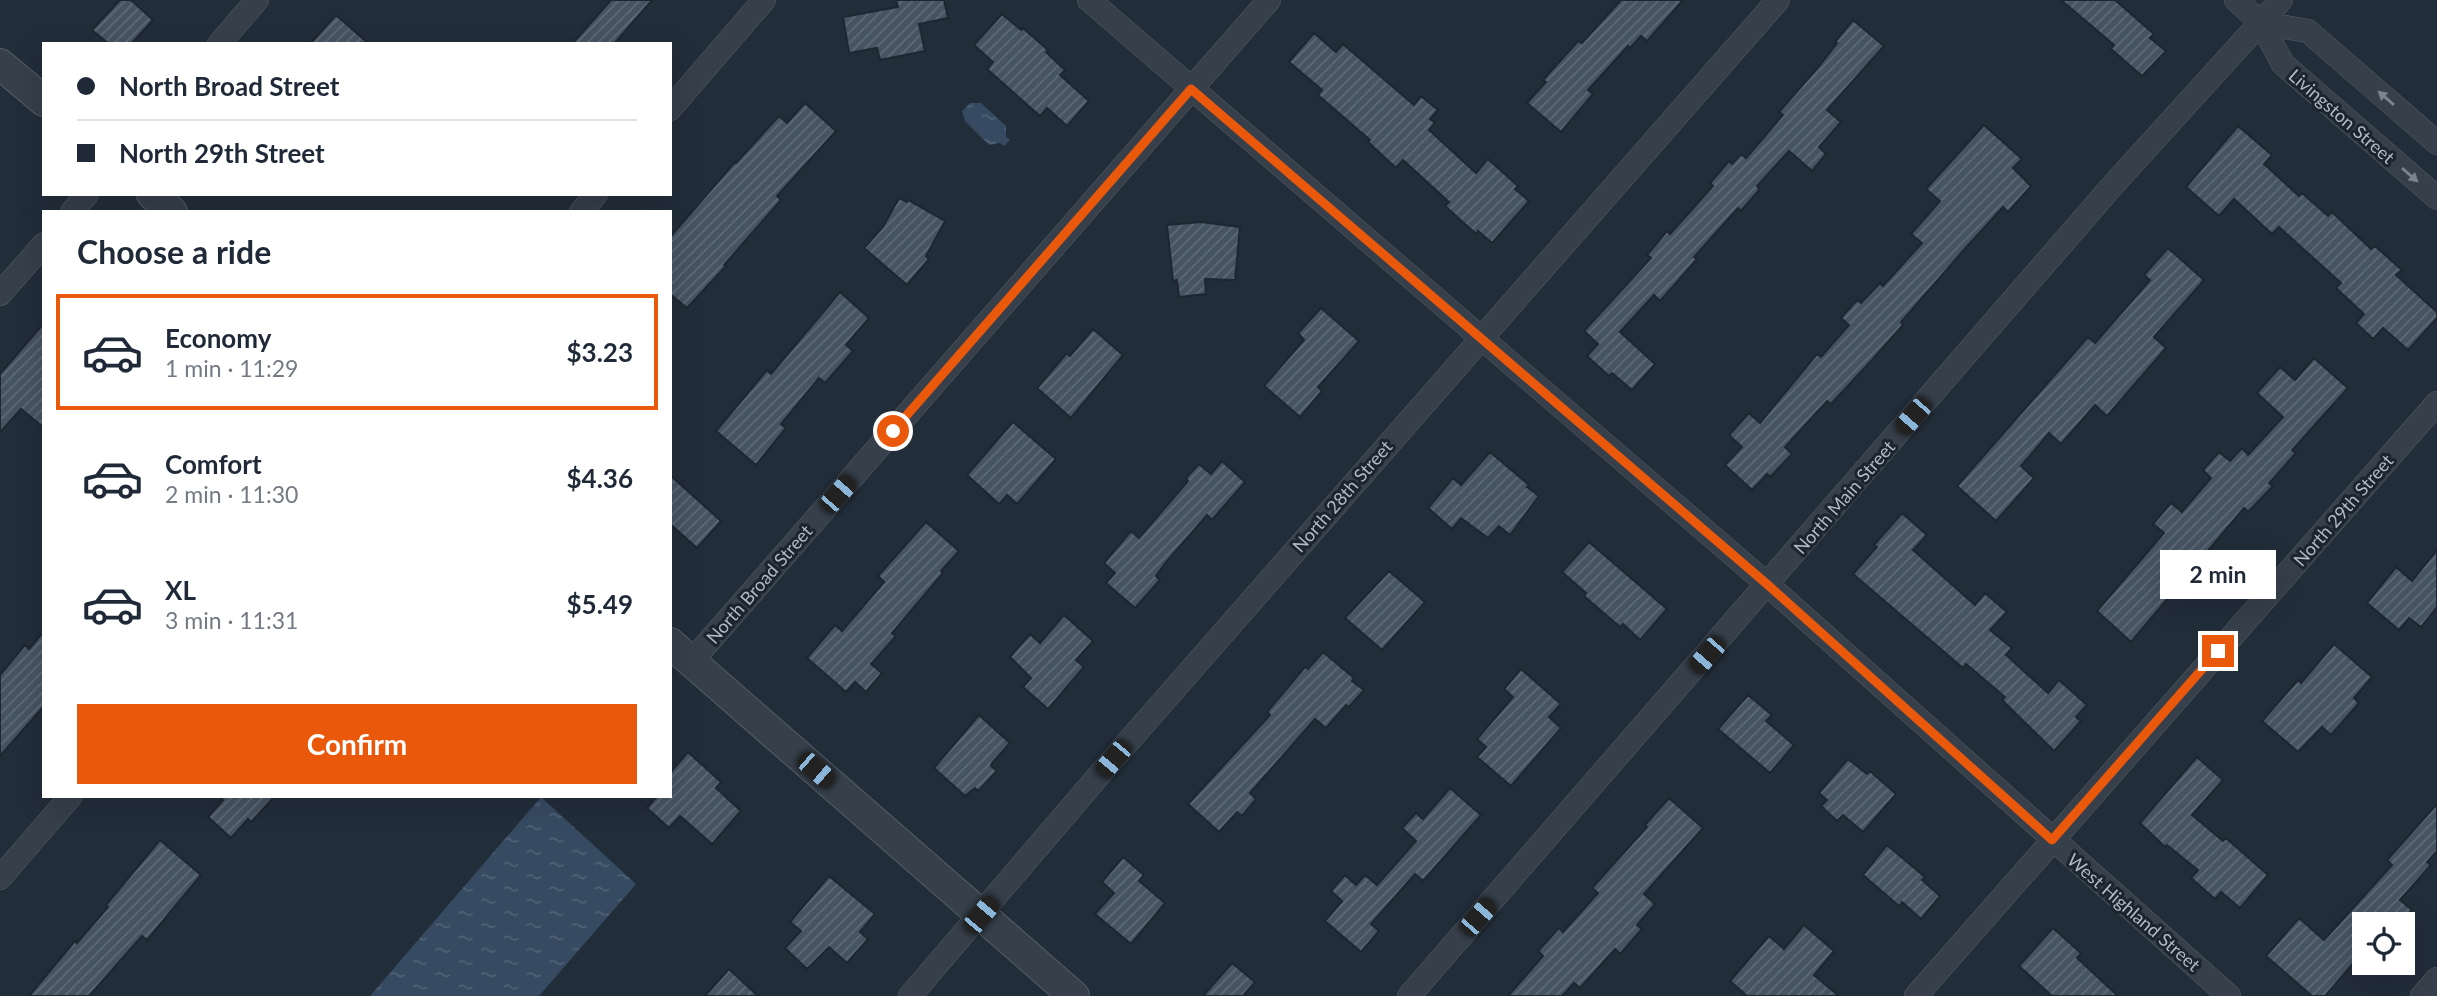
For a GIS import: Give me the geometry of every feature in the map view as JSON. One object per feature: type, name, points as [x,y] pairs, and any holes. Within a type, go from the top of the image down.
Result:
[{"type":"street","points":[[221,42],[257,0]]},
{"type":"street","points":[[672,106],[764,0]]},
{"type":"street","name":"West Highland Street","points":[[1089,0],[1768,585],[2229,996]]},
{"type":"street","name":"North Broad Street","points":[[681,652],[1269,0]]},
{"type":"street","name":"North 28th Street","points":[[910,996],[1481,337],[1778,0]]},
{"type":"street","name":"Livingston Street","points":[[2236,0],[2262,23],[2283,64],[2437,198]]},
{"type":"street","name":"North Main Street","points":[[1409,996],[2113,185],[2281,0]]},
{"type":"street","points":[[2262,23],[2308,31],[2437,143]]},
{"type":"street","points":[[0,64],[42,99]]},
{"type":"street","points":[[74,210],[85,196]]},
{"type":"street","points":[[154,196],[170,210]]},
{"type":"street","points":[[583,210],[594,196]]},
{"type":"street","points":[[0,294],[42,246]]},
{"type":"street","name":"North 29th Street","points":[[1916,996],[2437,403]]},
{"type":"street","points":[[681,652],[1074,996]]},
{"type":"street","points":[[0,878],[69,798]]},
{"type":"street","points":[[2422,996],[2437,979]]},
{"type":"water","points":[[970,103],[981,103],[1006,126],[1006,137],[1010,140],[1004,146],[1000,143],[989,145],[965,121],[962,111]]},
{"type":"water","points":[[540,798],[636,884],[539,996],[370,996]]},
{"type":"building","points":[[120,0],[131,0],[153,20],[133,42],[107,42],[92,30]]},
{"type":"building","points":[[611,0],[652,0],[616,42],[574,42]]},
{"type":"building","points":[[896,0],[944,0],[948,18],[919,24],[925,51],[880,60],[877,48],[849,53],[843,17],[898,7]]},
{"type":"building","points":[[1621,0],[1683,0],[1647,41],[1641,36],[1630,48],[1628,46],[1588,90],[1593,94],[1561,132],[1527,103],[1546,82],[1543,80],[1578,41],[1582,43]]},
{"type":"building","points":[[2061,0],[2115,0],[2154,34],[2150,38],[2166,51],[2142,76],[2111,49],[2114,45]]},
{"type":"building","points":[[1002,14],[1048,50],[1046,52],[1065,70],[1060,75],[1089,101],[1067,126],[1047,108],[1040,116],[987,69],[993,62],[974,45]]},
{"type":"building","points":[[336,15],[367,42],[312,42]]},
{"type":"building","points":[[1853,20],[1884,46],[1827,110],[1841,122],[1819,147],[1826,154],[1812,171],[1789,151],[1757,186],[1760,189],[1741,211],[1738,208],[1694,257],[1697,259],[1660,301],[1654,295],[1620,332],[1655,364],[1632,390],[1612,373],[1609,376],[1587,356],[1598,344],[1584,331],[1651,258],[1647,255],[1667,231],[1670,234],[1713,186],[1710,183],[1729,161],[1732,164],[1741,154],[1746,158],[1783,115],[1779,112],[1820,65]]},
{"type":"building","points":[[1314,33],[1336,52],[1343,44],[1414,105],[1421,96],[1438,110],[1430,119],[1435,123],[1429,130],[1476,173],[1488,159],[1518,186],[1515,189],[1529,201],[1492,243],[1478,231],[1476,234],[1445,206],[1449,202],[1403,160],[1396,168],[1368,142],[1370,140],[1318,95],[1322,90],[1289,62]]},
{"type":"building","points":[[805,103],[836,131],[777,196],[781,200],[687,308],[672,296],[672,235],[779,116],[787,123]]},
{"type":"building","points":[[1984,125],[2022,159],[2013,168],[2031,186],[2008,212],[2003,207],[1901,322],[1903,325],[1871,361],[1831,404],[1827,401],[1785,447],[1792,454],[1770,477],[1767,474],[1752,490],[1725,465],[1742,447],[1729,435],[1749,413],[1760,423],[1817,354],[1821,357],[1849,325],[1841,318],[1857,300],[1861,303],[1880,283],[1883,286],[1922,243],[1911,234],[1940,201],[1926,189]]},
{"type":"building","points":[[2238,126],[2272,155],[2264,164],[2299,196],[2302,193],[2328,216],[2332,212],[2371,249],[2375,246],[2402,270],[2396,275],[2437,312],[2437,318],[2408,350],[2383,328],[2373,339],[2356,323],[2364,314],[2336,288],[2341,283],[2279,227],[2272,234],[2234,199],[2219,216],[2186,187]]},
{"type":"building","points":[[899,198],[907,202],[908,200],[945,221],[926,256],[929,259],[907,285],[864,248],[883,227]]},
{"type":"building","points":[[1201,222],[1240,227],[1235,280],[1205,279],[1206,294],[1179,297],[1177,280],[1173,281],[1167,225]]},
{"type":"building","points":[[2168,248],[2204,280],[2154,337],[2166,348],[2107,416],[2095,405],[2061,444],[2049,433],[2021,466],[2034,478],[1996,521],[1957,486],[2088,337],[2095,343],[2150,280],[2144,275]]},
{"type":"building","points":[[840,292],[869,318],[846,345],[853,351],[825,383],[819,378],[781,424],[786,428],[756,465],[716,431],[767,370],[771,374]]},
{"type":"building","points":[[1321,308],[1359,341],[1318,387],[1322,391],[1300,417],[1264,386],[1304,340],[1298,333]]},
{"type":"building","points":[[42,325],[42,426],[21,409],[0,432],[0,374]]},
{"type":"building","points":[[1093,329],[1123,355],[1071,418],[1037,388],[1067,353],[1070,356]]},
{"type":"building","points":[[2314,358],[2348,388],[2292,450],[2296,453],[2269,483],[2273,486],[2248,512],[2244,508],[2131,642],[2097,611],[2164,533],[2153,524],[2171,503],[2182,512],[2211,478],[2203,470],[2219,452],[2230,461],[2242,448],[2248,455],[2283,417],[2257,393],[2280,367],[2295,380]]},
{"type":"building","points":[[1013,422],[1056,459],[1017,504],[1007,495],[999,504],[967,475]]},
{"type":"building","points":[[1490,452],[1539,496],[1510,535],[1499,526],[1488,538],[1461,518],[1452,529],[1428,508],[1453,478],[1461,485]]},
{"type":"building","points":[[1222,461],[1245,482],[1212,520],[1207,515],[1166,562],[1156,576],[1160,580],[1135,608],[1106,583],[1115,573],[1104,563],[1131,531],[1139,538],[1188,481],[1186,478],[1199,464],[1211,474]]},
{"type":"building","points":[[672,477],[721,521],[697,548],[672,526]]},
{"type":"building","points":[[1902,513],[1927,535],[1913,550],[1975,605],[1985,593],[2007,612],[1990,630],[2012,648],[2006,655],[2048,693],[2059,680],[2087,705],[2076,717],[2081,721],[2054,751],[2002,700],[2005,697],[1966,664],[1963,668],[1853,574]]},
{"type":"building","points":[[926,522],[959,551],[892,633],[896,636],[871,664],[882,673],[866,692],[855,682],[846,692],[807,658],[835,625],[842,631],[884,582],[878,576]]},
{"type":"building","points":[[1589,542],[1667,609],[1640,640],[1623,624],[1620,627],[1584,596],[1586,593],[1562,572]]},
{"type":"building","points":[[2437,550],[2437,607],[2421,627],[2409,618],[2399,630],[2367,603],[2396,567],[2412,581]]},
{"type":"building","points":[[1389,571],[1425,602],[1382,650],[1345,618]]},
{"type":"building","points":[[1064,615],[1093,641],[1076,660],[1084,667],[1048,709],[1023,687],[1031,678],[1010,657],[1030,634],[1040,643]]},
{"type":"building","points":[[42,633],[42,708],[0,756],[0,675],[25,645],[29,649]]},
{"type":"building","points":[[2334,644],[2372,677],[2354,698],[2359,703],[2331,735],[2322,727],[2298,752],[2262,721],[2298,680],[2301,683]]},
{"type":"building","points":[[1323,652],[1364,690],[1349,707],[1346,705],[1326,728],[1315,719],[1250,793],[1256,799],[1242,816],[1237,812],[1219,832],[1188,804],[1270,715],[1267,712],[1305,667],[1308,669]]},
{"type":"building","points":[[1521,669],[1561,704],[1549,717],[1561,728],[1511,786],[1477,757],[1486,747],[1477,739],[1513,697],[1504,689]]},
{"type":"building","points":[[1748,695],[1772,715],[1766,721],[1794,745],[1770,773],[1718,729]]},
{"type":"building","points":[[979,715],[1010,743],[992,763],[991,766],[997,771],[978,791],[975,788],[965,796],[934,768]]},
{"type":"building","points":[[688,752],[721,782],[716,788],[741,811],[712,844],[680,816],[669,828],[647,808],[655,798],[672,798],[672,771]]},
{"type":"building","points":[[2197,757],[2223,780],[2192,815],[2223,841],[2226,838],[2268,875],[2240,908],[2221,892],[2215,899],[2191,878],[2198,870],[2167,845],[2165,847],[2140,823]]},
{"type":"building","points":[[1848,759],[1867,774],[1870,771],[1896,794],[1863,832],[1843,815],[1837,821],[1821,806],[1827,800],[1819,793]]},
{"type":"building","points":[[1450,788],[1481,815],[1423,881],[1415,874],[1371,924],[1379,931],[1361,952],[1325,921],[1342,901],[1331,891],[1345,875],[1356,885],[1365,875],[1377,885],[1416,841],[1402,828],[1416,813],[1423,819]]},
{"type":"building","points":[[221,798],[273,798],[251,822],[248,819],[231,838],[208,817],[223,800]]},
{"type":"building","points":[[1669,798],[1703,828],[1644,894],[1655,904],[1637,925],[1642,929],[1620,954],[1615,949],[1580,988],[1574,983],[1562,996],[1508,996],[1543,956],[1538,951],[1559,928],[1563,932],[1598,893],[1592,888],[1647,827],[1645,825]]},
{"type":"building","points":[[2437,804],[2437,851],[2427,862],[2431,865],[2400,900],[2412,910],[2352,912],[2352,965],[2325,996],[2312,996],[2266,956],[2299,918],[2324,940],[2392,865],[2387,860]]},
{"type":"building","points":[[160,840],[201,875],[147,940],[142,936],[89,996],[29,996],[75,941],[77,943],[108,907],[106,905]]},
{"type":"building","points":[[1887,845],[1925,877],[1922,880],[1940,896],[1921,919],[1902,902],[1899,906],[1863,875]]},
{"type":"building","points":[[1123,857],[1144,875],[1139,881],[1165,903],[1131,944],[1095,914],[1114,893],[1102,882]]},
{"type":"building","points":[[829,876],[875,914],[860,932],[868,939],[847,963],[829,947],[807,969],[785,948],[801,931],[790,922]]},
{"type":"building","points":[[1804,925],[1834,951],[1814,975],[1839,996],[1747,996],[1730,981],[1769,936],[1784,949]]},
{"type":"building","points":[[2053,928],[2081,953],[2077,958],[2118,996],[2052,996],[2019,966]]},
{"type":"building","points":[[1232,963],[1255,982],[1243,996],[1203,996]]},
{"type":"building","points":[[729,969],[758,996],[705,996]]},
{"type":"route","points":[[893,431],[1191,89],[1768,585],[2052,840],[2218,651]]}]
